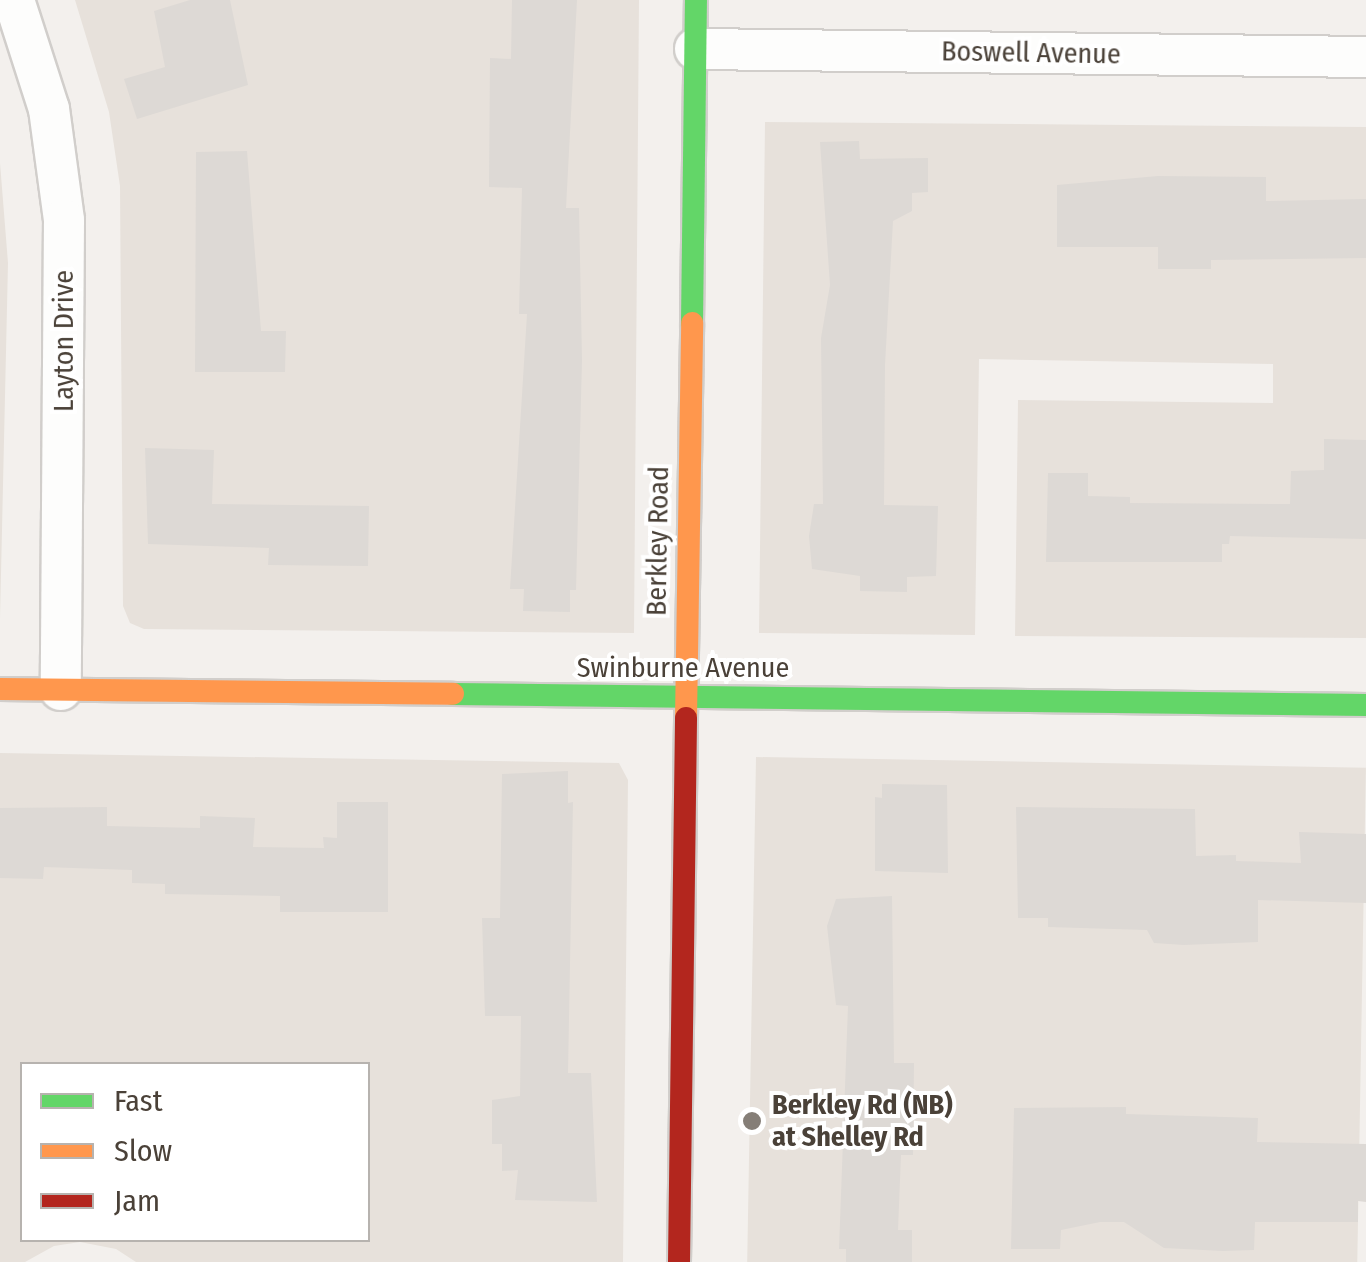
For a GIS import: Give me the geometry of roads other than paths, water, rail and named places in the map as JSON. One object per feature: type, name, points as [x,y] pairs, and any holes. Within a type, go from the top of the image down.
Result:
[{"type":"street","name":"Layton Drive","points":[[14,0],[49,109],[64,220],[60,690]]},
{"type":"street","name":"Berkley Road","points":[[680,1262],[696,0]]},
{"type":"street","name":"Boswell Avenue","points":[[696,49],[1366,58]]},
{"type":"street","name":"Swinburne Avenue","points":[[0,689],[1366,704]]},
{"type":"place","name":"Berkley Rd (NB) at Shelley Rd","points":[[752,1121]]}]
